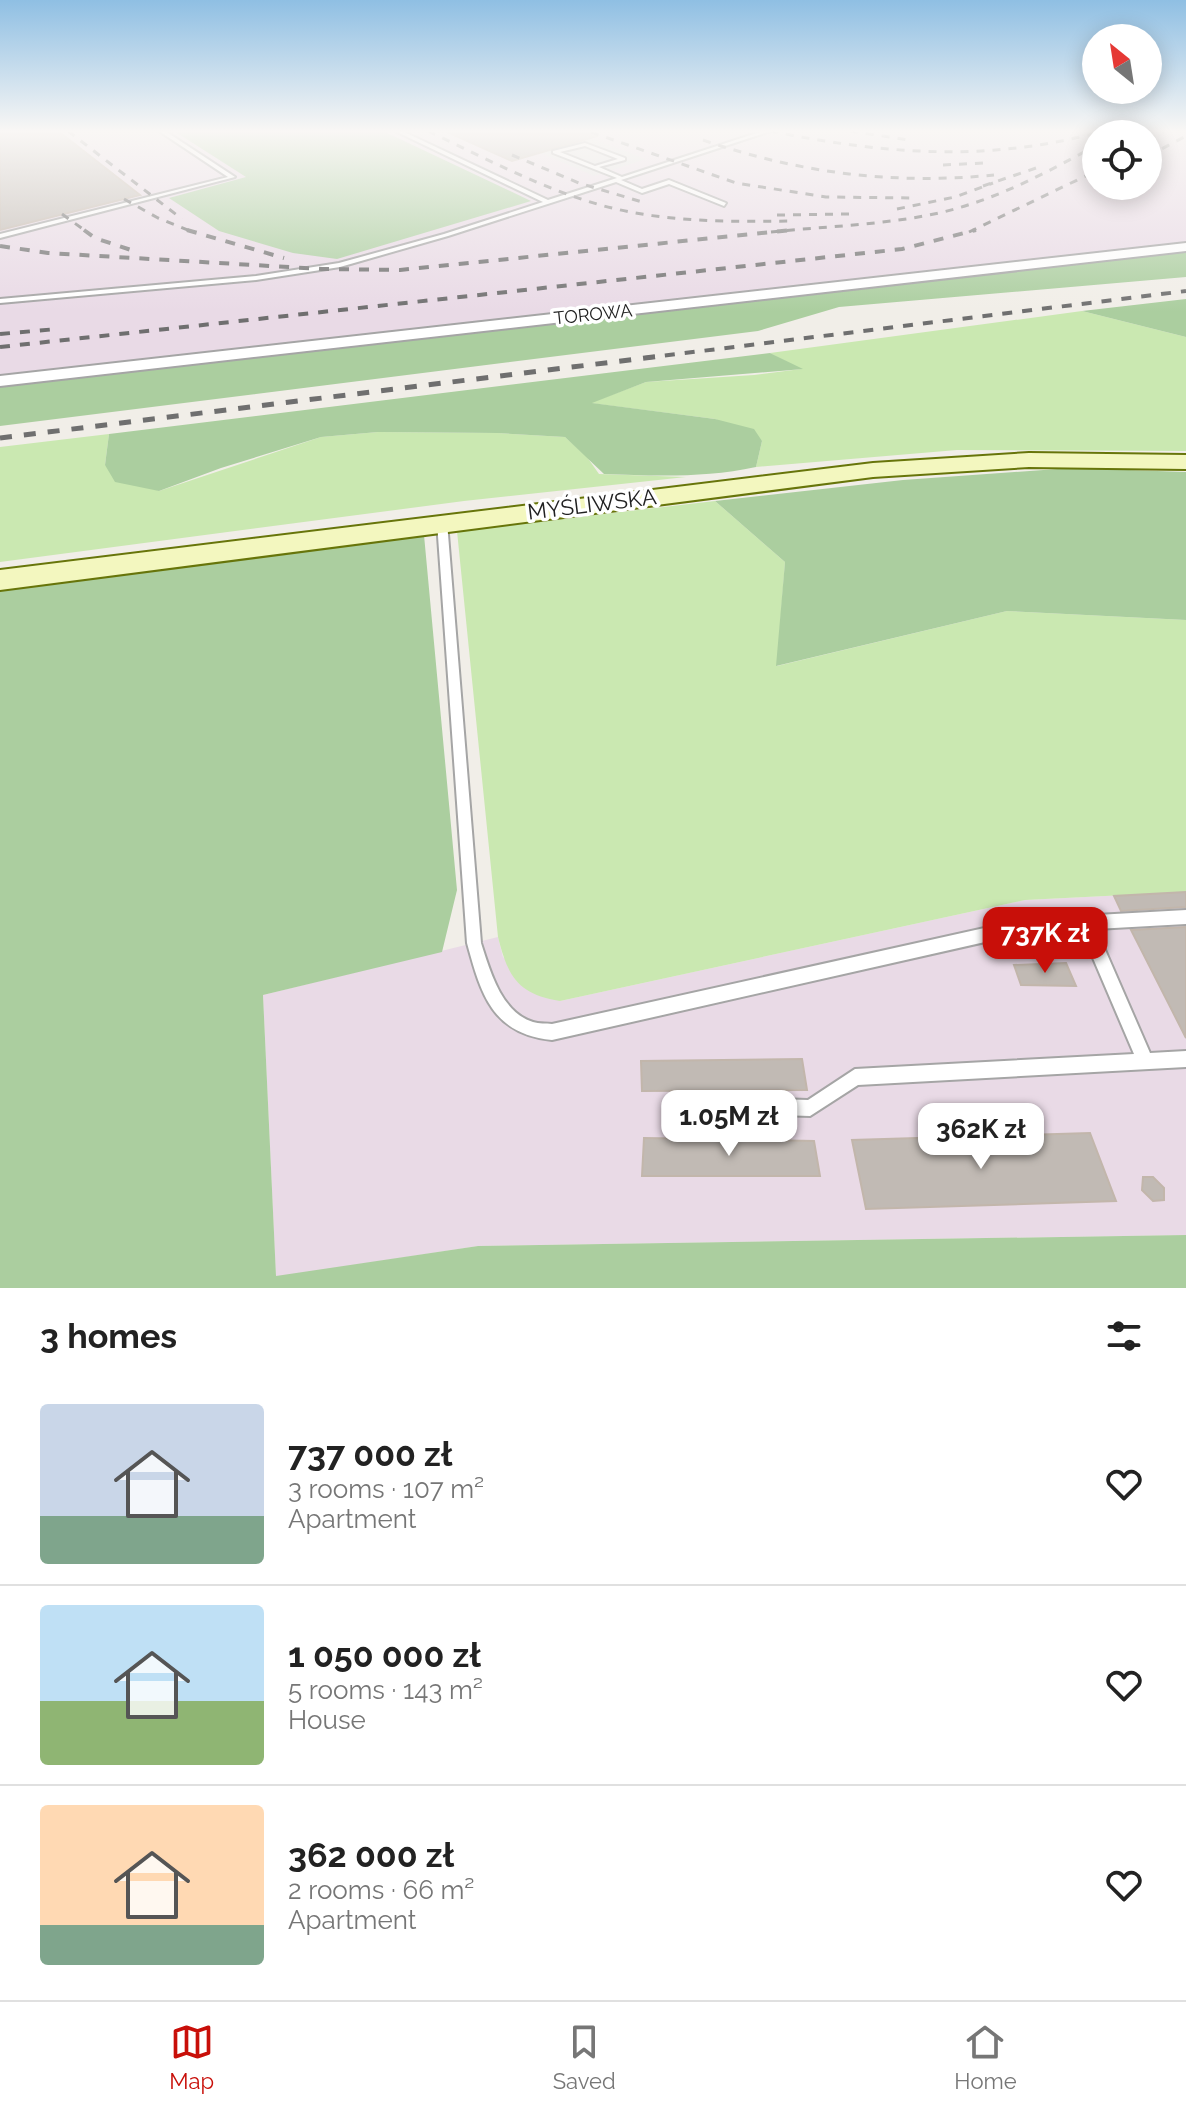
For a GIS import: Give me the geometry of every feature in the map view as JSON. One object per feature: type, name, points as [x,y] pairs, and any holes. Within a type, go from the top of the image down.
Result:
[{"type":"street","name":"TOROWA","points":[[0,381],[1186,247]]},
{"type":"street","name":"MYŚLIWSKA","points":[[0,580],[442,522],[947,464],[1029,460],[1186,462]]},
{"type":"lane","points":[[0,236],[177,191]]},
{"type":"lane","points":[[524,191],[549,203]]},
{"type":"lane","points":[[0,301],[256,278],[322,269],[446,235],[586,191]]},
{"type":"lane","points":[[692,191],[724,204]]},
{"type":"lane","points":[[442,522],[474,943],[485,979],[505,1012],[528,1029],[552,1032],[1025,926],[1186,917]]},
{"type":"lane","points":[[1085,922],[1145,1061]]},
{"type":"lane","points":[[711,1105],[810,1108],[855,1077],[1186,1059]]},
{"type":"shaded area","points":[[0,191],[1082,191],[1082,200],[1162,200],[1162,191],[1186,191],[1186,244],[0,377]]},
{"type":"shaded area","points":[[1186,892],[1186,1235],[478,1246],[276,1277],[263,995],[498,937],[503,957],[560,1001],[1025,900]]},
{"type":"green space","points":[[194,191],[510,191],[531,201],[337,259],[293,253],[219,231],[169,198]]},
{"type":"green space","points":[[1186,250],[1186,277],[839,307],[758,331],[0,426],[0,385]]},
{"type":"green space","points":[[1186,299],[1186,337],[1082,311]]},
{"type":"green space","points":[[1082,311],[1186,337],[1186,451],[957,450],[756,467],[762,441],[715,419],[590,403],[646,382],[801,369],[770,353]]},
{"type":"green space","points":[[770,353],[803,369],[646,382],[592,403],[715,419],[754,429],[762,441],[756,467],[737,471],[680,475],[604,474],[565,437],[497,433],[378,432],[321,437],[159,491],[115,482],[105,465],[109,434]]},
{"type":"green space","points":[[378,432],[565,437],[587,457],[599,474],[686,477],[464,501],[0,562],[0,447],[109,434],[105,465],[159,491],[321,437]]},
{"type":"green space","points":[[1071,468],[1186,472],[1186,620],[1007,611],[776,666],[785,562],[715,501],[903,480]]},
{"type":"green space","points":[[715,501],[785,562],[777,666],[1007,611],[1186,620],[1186,892],[1025,900],[560,1001],[534,994],[525,988],[511,973],[498,937],[457,531]]},
{"type":"green space","points":[[424,535],[457,890],[442,952],[263,995],[276,1276],[478,1246],[1186,1235],[1186,1288],[0,1288],[0,591]]},
{"type":"building","points":[[0,191],[135,191],[140,195],[0,230]]},
{"type":"building","points":[[1186,892],[1186,907],[1121,911],[1114,896]]},
{"type":"building","points":[[1186,927],[1186,1038],[1131,930]]},
{"type":"building","points":[[1066,963],[1076,986],[1021,985],[1014,965]]},
{"type":"building","points":[[802,1059],[807,1090],[642,1091],[641,1061]]},
{"type":"building","points":[[1090,1133],[1116,1201],[866,1209],[852,1140]]},
{"type":"building","points":[[644,1138],[814,1141],[820,1176],[642,1176]]},
{"type":"building","points":[[1143,1177],[1153,1177],[1164,1188],[1164,1200],[1153,1201],[1142,1190]]},
{"type":"railway","points":[[146,191],[182,219]]},
{"type":"railway","points":[[560,191],[604,206],[673,218],[788,221]]},
{"type":"railway","points":[[606,191],[642,202]]},
{"type":"railway","points":[[788,191],[826,197],[916,198]]},
{"type":"railway","points":[[897,209],[971,191]]},
{"type":"railway","points":[[776,232],[922,216],[963,207],[1006,191]]},
{"type":"railway","points":[[970,232],[1054,191]]},
{"type":"railway","points":[[124,199],[191,231]]},
{"type":"railway","points":[[62,214],[87,232]]},
{"type":"railway","points":[[777,215],[849,214]]},
{"type":"railway","points":[[84,230],[95,238],[131,250]]},
{"type":"railway","points":[[776,232],[791,230]]},
{"type":"railway","points":[[970,232],[976,230]]},
{"type":"railway","points":[[191,231],[284,258]]},
{"type":"railway","points":[[771,232],[776,232]]},
{"type":"railway","points":[[0,246],[48,253],[322,269],[400,270],[776,232]]},
{"type":"railway","points":[[0,347],[902,249],[970,232]]},
{"type":"railway","points":[[645,358],[1186,291]]},
{"type":"railway","points":[[0,334],[57,329]]},
{"type":"railway","points":[[0,438],[661,356]]}]
